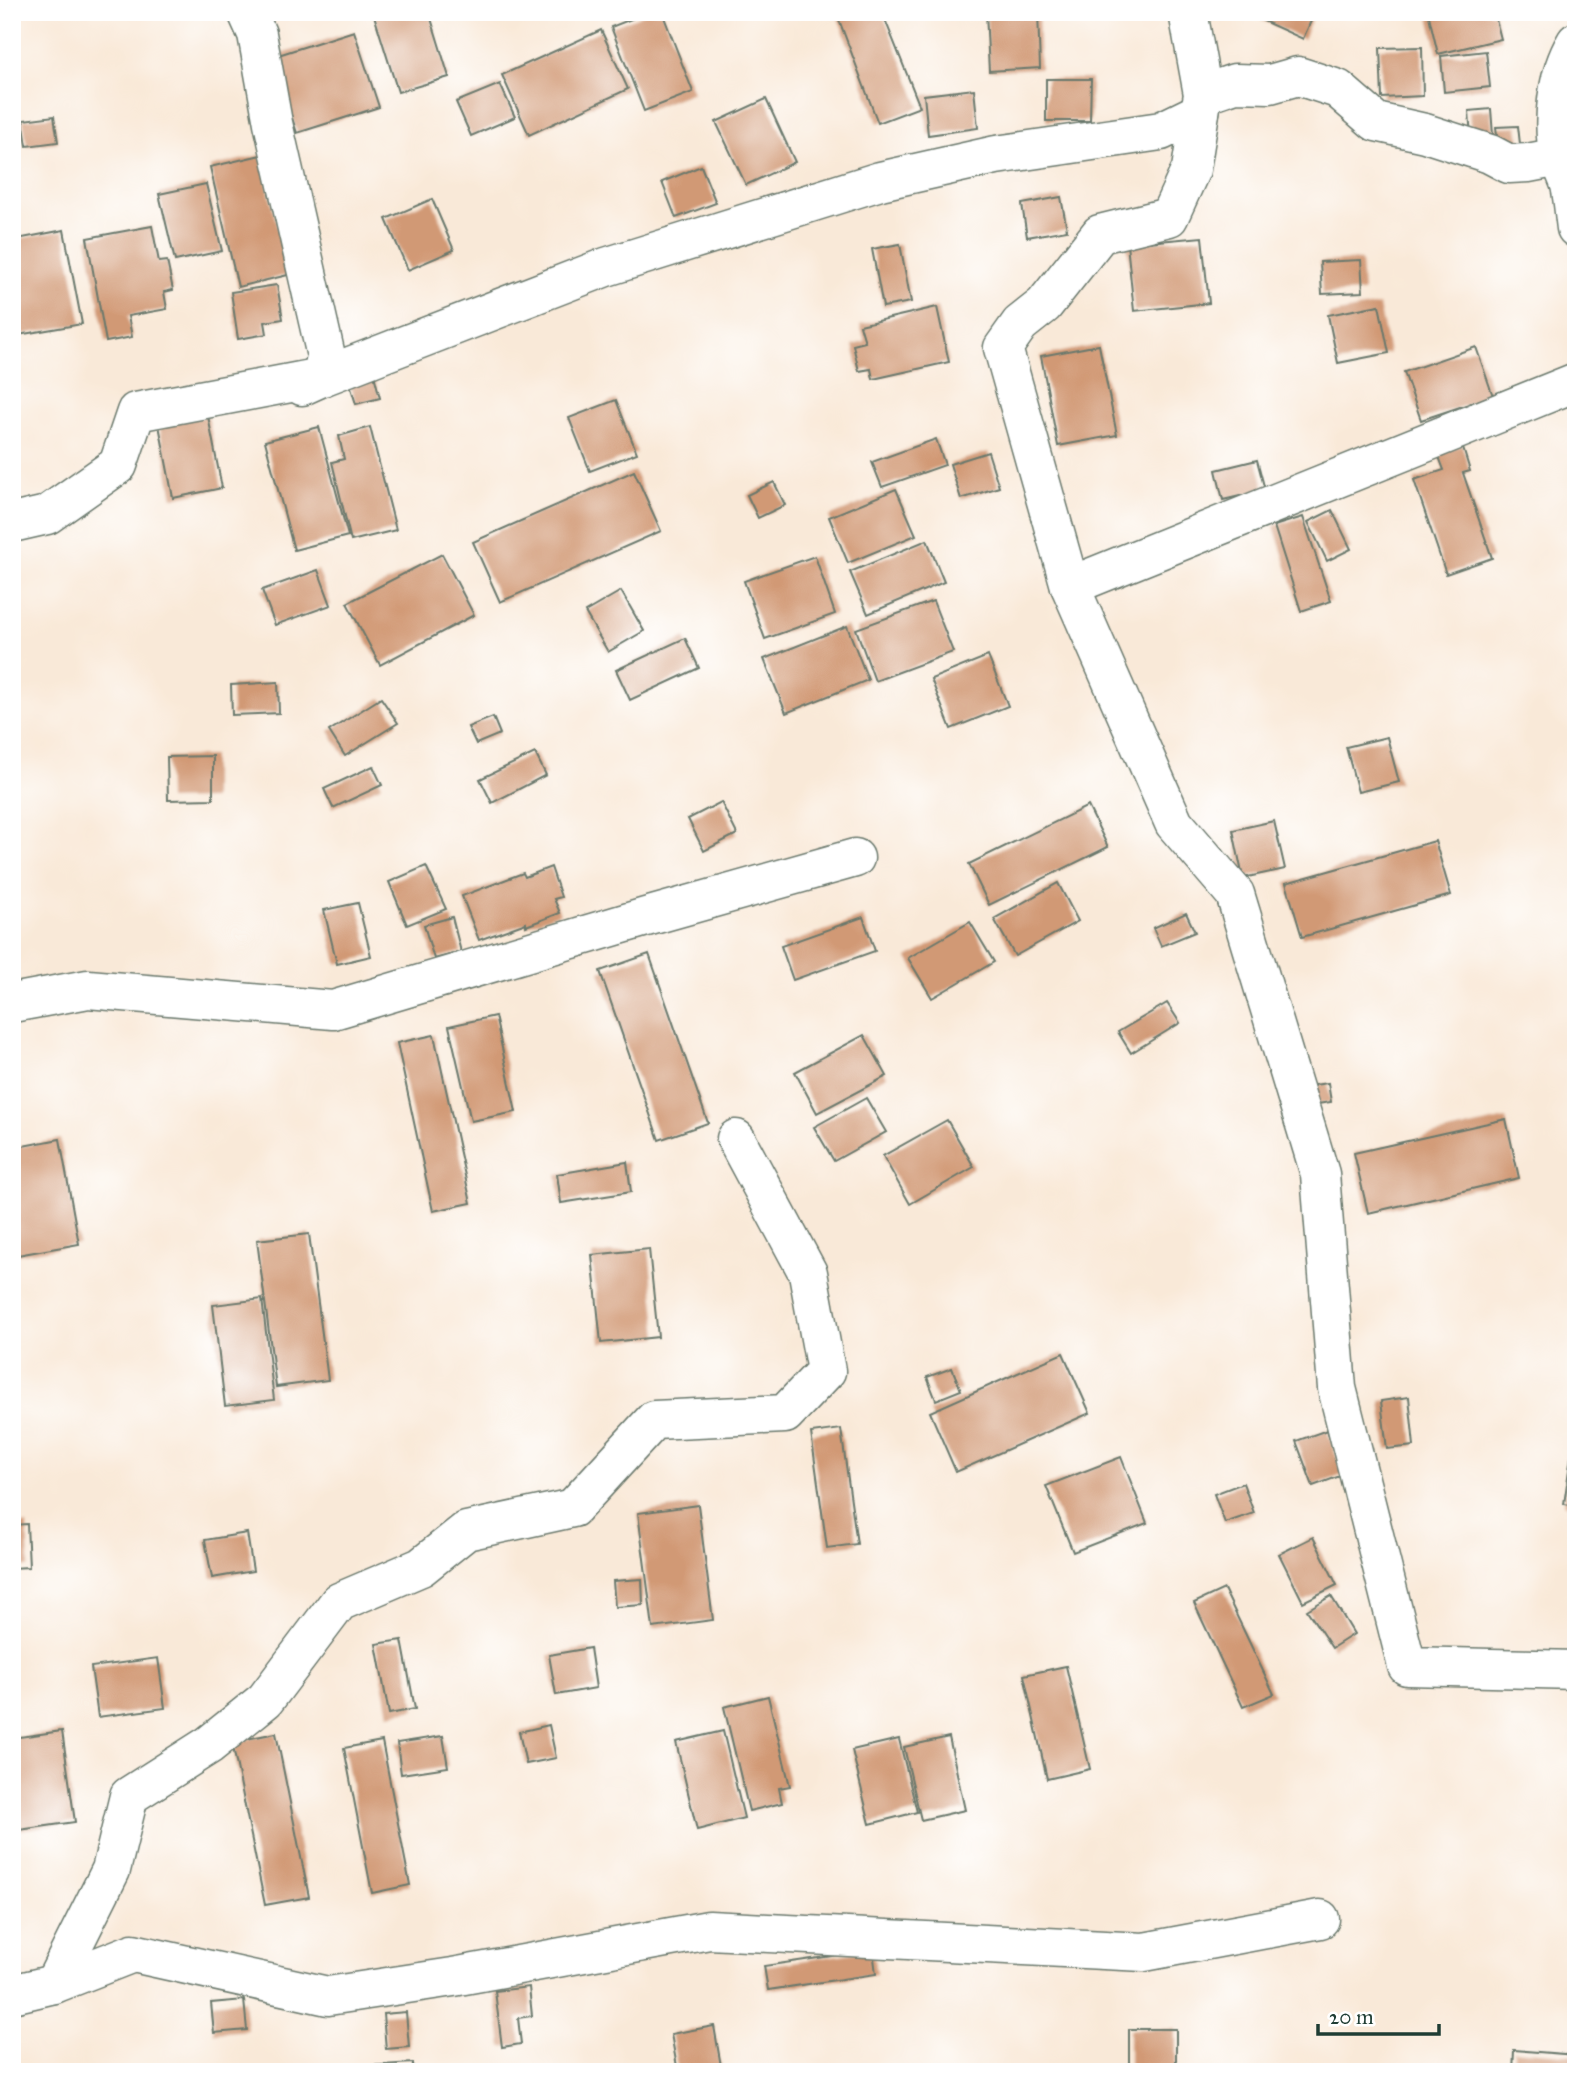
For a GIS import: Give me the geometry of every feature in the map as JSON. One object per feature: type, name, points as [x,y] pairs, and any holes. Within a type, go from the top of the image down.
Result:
[{"type":"street","points":[[247,12],[257,34],[273,123],[315,300],[326,356],[322,377]]},
{"type":"street","points":[[1189,14],[1213,96],[1191,169],[1168,217],[1100,234],[1044,305],[1020,324],[1003,348],[1070,586],[1174,823],[1235,894],[1320,1174],[1337,1388],[1407,1666],[1576,1670]]},
{"type":"street","points":[[1576,42],[1566,58],[1557,90],[1557,131],[1568,175],[1576,228]]},
{"type":"street","points":[[263,405],[322,377],[606,267],[880,181],[996,155],[1161,131],[1213,96],[1298,76],[1338,89],[1376,122],[1425,133],[1490,154],[1509,164],[1528,163],[1568,175]]},
{"type":"street","points":[[12,523],[47,515],[117,465],[136,412],[322,377]]},
{"type":"street","points":[[1070,586],[1576,382]]},
{"type":"street","points":[[12,1003],[88,989],[334,1010],[855,858]]},
{"type":"street","points":[[54,1984],[111,1870],[130,1796],[209,1745],[265,1700],[339,1602],[421,1567],[466,1531],[573,1508],[654,1420],[785,1413],[826,1371],[808,1273],[736,1139]]},
{"type":"street","points":[[12,1994],[54,1984],[133,1953],[328,1996],[453,1977],[709,1930],[1144,1952],[1320,1919]]},
{"type":"building","points":[[373,12],[429,12],[449,77],[398,92]]},
{"type":"building","points":[[649,12],[662,12],[693,92],[644,111],[611,27]]},
{"type":"building","points":[[836,12],[882,12],[920,107],[878,123]]},
{"type":"building","points":[[925,12],[969,12],[969,14],[925,17]]},
{"type":"building","points":[[986,12],[1038,12],[1040,68],[989,71]]},
{"type":"building","points":[[1262,12],[1315,12],[1303,39],[1259,19]]},
{"type":"building","points":[[1428,12],[1494,12],[1501,39],[1438,54]]},
{"type":"building","points":[[601,30],[628,89],[529,135],[502,75]]},
{"type":"building","points":[[354,31],[379,107],[297,133],[272,57]]},
{"type":"building","points":[[1422,47],[1423,96],[1382,98],[1380,48]]},
{"type":"building","points":[[1486,51],[1490,87],[1444,92],[1441,56]]},
{"type":"building","points":[[1046,79],[1091,79],[1090,121],[1046,121]]},
{"type":"building","points":[[500,84],[515,117],[471,136],[456,102]]},
{"type":"building","points":[[974,89],[978,128],[928,135],[924,95]]},
{"type":"building","points":[[766,99],[795,162],[746,185],[716,122]]},
{"type":"building","points":[[1491,109],[1493,135],[1471,137],[1469,111]]},
{"type":"building","points":[[54,116],[58,142],[27,146],[23,120]]},
{"type":"building","points":[[1518,126],[1520,144],[1498,145],[1496,127]]},
{"type":"building","points":[[261,155],[288,275],[238,287],[210,167]]},
{"type":"building","points":[[701,166],[716,203],[676,218],[662,182]]},
{"type":"building","points":[[206,184],[222,251],[175,261],[159,194]]},
{"type":"building","points":[[1061,197],[1067,230],[1027,237],[1022,204]]},
{"type":"building","points":[[432,199],[454,250],[408,270],[386,219]]},
{"type":"building","points":[[152,226],[159,262],[167,261],[173,290],[164,292],[167,309],[128,316],[132,337],[106,342],[87,238]]},
{"type":"building","points":[[64,230],[82,324],[12,336],[12,240]]},
{"type":"building","points":[[1202,237],[1209,303],[1134,311],[1127,244]]},
{"type":"building","points":[[900,244],[911,302],[883,307],[872,249]]},
{"type":"building","points":[[1361,260],[1363,292],[1322,294],[1320,262]]},
{"type":"building","points":[[277,285],[283,319],[265,322],[267,334],[238,339],[231,292]]},
{"type":"building","points":[[1379,305],[1389,353],[1338,363],[1328,315]]},
{"type":"building","points":[[937,307],[949,362],[873,379],[871,369],[859,371],[853,345],[865,342],[860,325]]},
{"type":"building","points":[[1099,345],[1117,435],[1058,446],[1041,356]]},
{"type":"building","points":[[1476,347],[1493,396],[1421,420],[1404,372]]},
{"type":"building","points":[[372,367],[380,398],[356,404],[347,375]]},
{"type":"building","points":[[616,400],[637,453],[590,471],[569,418]]},
{"type":"building","points":[[208,416],[222,488],[173,498],[159,425]]},
{"type":"building","points":[[319,427],[348,536],[294,550],[265,441]]},
{"type":"building","points":[[370,427],[396,530],[351,541],[332,462],[344,459],[339,436]]},
{"type":"building","points":[[936,439],[945,465],[882,487],[872,462]]},
{"type":"building","points":[[1462,445],[1470,471],[1463,473],[1492,558],[1446,574],[1414,480],[1444,470],[1438,454]]},
{"type":"building","points":[[988,452],[999,487],[961,499],[950,464]]},
{"type":"building","points":[[1257,460],[1265,490],[1223,500],[1216,470]]},
{"type":"building","points":[[634,471],[661,531],[500,602],[473,542]]},
{"type":"building","points":[[774,482],[785,505],[758,518],[747,495]]},
{"type":"building","points":[[896,489],[916,535],[848,563],[829,517]]},
{"type":"building","points":[[1332,510],[1351,549],[1327,561],[1308,522]]},
{"type":"building","points":[[1303,517],[1331,601],[1301,611],[1274,526]]},
{"type":"building","points":[[927,540],[944,582],[868,614],[850,572]]},
{"type":"building","points":[[442,554],[474,615],[380,665],[347,603]]},
{"type":"building","points":[[815,556],[835,614],[765,639],[744,581]]},
{"type":"building","points":[[318,570],[331,605],[275,625],[262,590]]},
{"type":"building","points":[[621,591],[644,631],[608,652],[585,612]]},
{"type":"building","points":[[933,601],[953,652],[875,681],[856,629]]},
{"type":"building","points":[[847,626],[868,680],[786,713],[764,659]]},
{"type":"building","points":[[685,638],[699,668],[630,700],[616,670]]},
{"type":"building","points":[[988,656],[1008,706],[951,729],[931,679]]},
{"type":"building","points":[[278,682],[279,713],[232,715],[231,685]]},
{"type":"building","points":[[381,698],[398,723],[345,756],[329,731]]},
{"type":"building","points":[[493,717],[500,734],[476,744],[468,727]]},
{"type":"building","points":[[1387,737],[1399,782],[1358,792],[1346,747]]},
{"type":"building","points":[[535,753],[546,775],[492,803],[480,779]]},
{"type":"building","points":[[213,756],[213,799],[168,800],[167,757]]},
{"type":"building","points":[[373,766],[382,785],[333,808],[324,789]]},
{"type":"building","points":[[721,802],[737,834],[704,851],[688,819]]},
{"type":"building","points":[[1088,806],[1108,847],[989,905],[969,864]]},
{"type":"building","points":[[1274,821],[1285,869],[1243,878],[1233,830]]},
{"type":"building","points":[[1435,841],[1451,895],[1302,937],[1286,883]]},
{"type":"building","points":[[426,866],[446,909],[407,925],[389,882]]},
{"type":"building","points":[[551,867],[561,897],[554,899],[560,913],[479,940],[462,896],[523,873],[525,877]]},
{"type":"building","points":[[1058,883],[1078,921],[1015,956],[994,919]]},
{"type":"building","points":[[358,903],[371,956],[337,964],[324,910]]},
{"type":"building","points":[[1186,913],[1195,932],[1161,946],[1153,928]]},
{"type":"building","points":[[452,917],[461,952],[434,959],[424,925]]},
{"type":"building","points":[[863,917],[875,951],[793,980],[781,946]]},
{"type":"building","points":[[970,922],[994,962],[932,998],[908,958]]},
{"type":"building","points":[[649,954],[708,1123],[659,1140],[600,971]]},
{"type":"building","points":[[1167,1003],[1180,1023],[1131,1053],[1118,1032]]},
{"type":"building","points":[[495,1016],[516,1112],[471,1121],[449,1026]]},
{"type":"building","points":[[434,1035],[471,1203],[433,1211],[397,1043]]},
{"type":"building","points":[[864,1035],[887,1076],[817,1113],[795,1072]]},
{"type":"building","points":[[1328,1083],[1331,1102],[1310,1105],[1307,1086]]},
{"type":"building","points":[[866,1098],[886,1132],[834,1161],[814,1127]]},
{"type":"building","points":[[1506,1119],[1519,1178],[1368,1213],[1354,1153]]},
{"type":"building","points":[[947,1120],[974,1167],[910,1204],[883,1156]]},
{"type":"building","points":[[60,1139],[79,1244],[12,1256],[12,1148]]},
{"type":"building","points":[[627,1162],[631,1192],[561,1203],[557,1174]]},
{"type":"building","points":[[309,1234],[328,1380],[276,1387],[257,1240]]},
{"type":"building","points":[[649,1249],[658,1337],[601,1343],[592,1255]]},
{"type":"building","points":[[262,1299],[274,1400],[225,1406],[213,1305]]},
{"type":"building","points":[[1063,1353],[1090,1413],[956,1472],[930,1412]]},
{"type":"building","points":[[952,1368],[961,1390],[936,1400],[927,1377]]},
{"type":"building","points":[[1409,1397],[1414,1446],[1387,1449],[1381,1401]]},
{"type":"building","points":[[841,1429],[857,1544],[827,1548],[811,1433]]},
{"type":"building","points":[[1327,1430],[1343,1475],[1313,1486],[1296,1441]]},
{"type":"building","points":[[1576,1436],[1576,1506],[1564,1504]]},
{"type":"building","points":[[1121,1457],[1147,1523],[1073,1552],[1046,1486]]},
{"type":"building","points":[[1243,1483],[1254,1513],[1225,1523],[1214,1494]]},
{"type":"building","points":[[698,1505],[713,1620],[653,1628],[638,1513]]},
{"type":"building","points":[[27,1524],[29,1567],[12,1568],[12,1525]]},
{"type":"building","points":[[247,1533],[253,1571],[212,1578],[205,1540]]},
{"type":"building","points":[[1313,1537],[1337,1585],[1303,1602],[1279,1554]]},
{"type":"building","points":[[642,1579],[643,1605],[615,1607],[613,1581]]},
{"type":"building","points":[[1224,1589],[1274,1694],[1243,1707],[1194,1603]]},
{"type":"building","points":[[1331,1596],[1354,1634],[1332,1648],[1307,1610]]},
{"type":"building","points":[[402,1640],[415,1709],[389,1714],[376,1644]]},
{"type":"building","points":[[590,1648],[596,1688],[556,1695],[549,1655]]},
{"type":"building","points":[[158,1658],[165,1708],[98,1717],[91,1667]]},
{"type":"building","points":[[1066,1666],[1090,1769],[1047,1779],[1024,1675]]},
{"type":"building","points":[[768,1696],[790,1786],[779,1788],[782,1803],[749,1811],[724,1707]]},
{"type":"building","points":[[549,1725],[556,1758],[526,1764],[519,1732]]},
{"type":"building","points":[[62,1731],[75,1822],[12,1831],[12,1738]]},
{"type":"building","points":[[723,1731],[744,1818],[697,1830],[676,1742]]},
{"type":"building","points":[[276,1733],[309,1897],[265,1905],[232,1742]]},
{"type":"building","points":[[443,1736],[448,1767],[401,1774],[397,1743]]},
{"type":"building","points":[[949,1737],[965,1810],[921,1820],[904,1747]]},
{"type":"building","points":[[899,1739],[917,1812],[870,1824],[852,1750]]},
{"type":"building","points":[[382,1741],[410,1885],[372,1893],[344,1748]]},
{"type":"building","points":[[873,1950],[876,1974],[768,1990],[764,1966]]},
{"type":"building","points":[[529,1987],[532,2016],[518,2018],[521,2044],[502,2047],[495,1991]]},
{"type":"building","points":[[244,2000],[247,2030],[214,2033],[211,2003]]},
{"type":"building","points":[[406,2012],[409,2047],[386,2049],[383,2014]]},
{"type":"building","points":[[714,2026],[722,2072],[678,2072],[671,2034]]},
{"type":"building","points":[[1129,2029],[1176,2029],[1176,2072],[1129,2072]]},
{"type":"building","points":[[1514,2050],[1576,2055],[1576,2072],[1513,2072]]},
{"type":"building","points":[[413,2063],[413,2072],[367,2072],[367,2066]]}]
